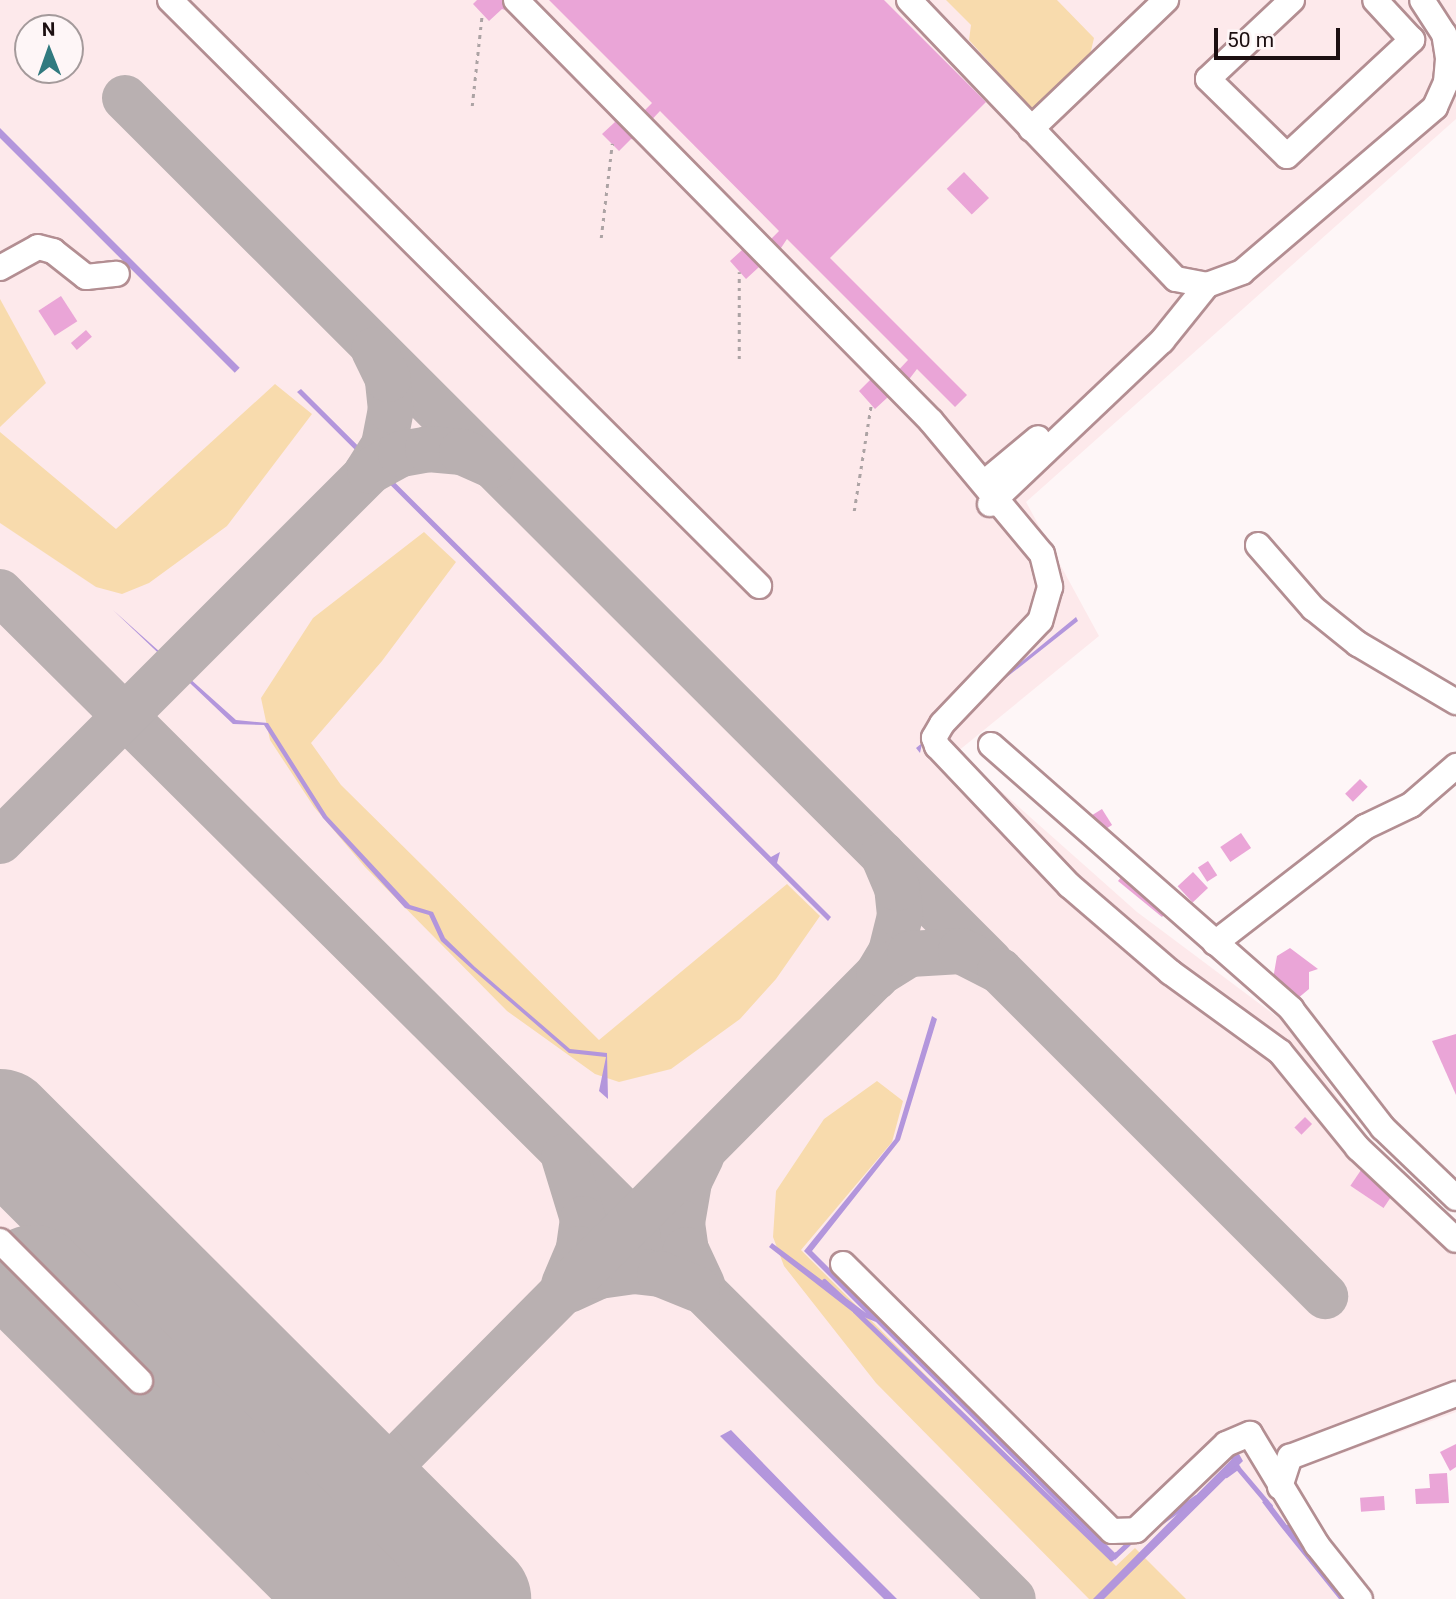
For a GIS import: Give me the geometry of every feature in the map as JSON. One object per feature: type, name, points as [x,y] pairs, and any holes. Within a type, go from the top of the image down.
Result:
[{"type":"street","points":[[170,0],[759,586]]},
{"type":"street","points":[[516,0],[931,421],[990,495],[1042,554],[1049,575],[1047,604],[1033,631],[942,724],[934,741],[1070,886],[1170,972],[1280,1052],[1358,1148],[1456,1240]]},
{"type":"street","points":[[909,0],[1176,279],[1208,285]]},
{"type":"street","points":[[1031,129],[1166,0]]},
{"type":"street","points":[[1292,0],[1208,79],[1287,156],[1412,40],[1375,0]]},
{"type":"street","points":[[990,495],[1162,341],[1208,285],[1242,272],[1435,107],[1446,82],[1448,58],[1444,34],[1422,0]]},
{"type":"street","points":[[0,268],[38,247],[53,251],[86,277],[117,274]]},
{"type":"street","points":[[990,495],[1148,345]]},
{"type":"street","points":[[1258,545],[1313,608],[1358,644],[1456,702]]},
{"type":"street","points":[[991,745],[1291,1009],[1383,1128],[1456,1198]]},
{"type":"street","points":[[1215,943],[1365,827],[1411,805],[1456,766]]},
{"type":"street","points":[[0,1241],[140,1381]]},
{"type":"street","points":[[843,1264],[1112,1531],[1136,1530],[1226,1444],[1250,1434],[1265,1452],[1280,1487],[1360,1599]]},
{"type":"street","points":[[1280,1487],[1290,1457],[1456,1394]]},
{"type":"path","points":[[472,106],[482,14]]},
{"type":"path","points":[[601,238],[612,144]]},
{"type":"path","points":[[739,272],[739,359]]},
{"type":"path","points":[[854,511],[871,405]]},
{"type":"shaded area","points":[[0,0],[1456,0],[1456,119],[1026,502],[1099,636],[957,752],[1137,912],[1288,1025],[1368,1141],[1456,1220],[1456,1412],[1291,1472],[1364,1599],[0,1599]]},
{"type":"shaded area","points":[[946,0],[1057,0],[1094,38],[1090,55],[1033,111],[969,40],[971,25]]},
{"type":"shaded area","points":[[0,128],[240,368],[235,373],[0,138]]},
{"type":"shaded area","points":[[0,299],[46,383],[0,427]]},
{"type":"shaded area","points":[[275,384],[312,414],[227,526],[149,583],[122,594],[96,587],[0,523],[0,432],[116,529]]},
{"type":"shaded area","points":[[301,389],[771,857],[780,852],[777,863],[831,917],[828,921],[297,392]]},
{"type":"shaded area","points":[[424,532],[456,562],[382,661],[311,743],[341,785],[599,1040],[787,884],[820,916],[776,979],[740,1019],[671,1069],[619,1082],[595,1074],[507,1011],[365,867],[314,807],[270,740],[261,698],[313,618]]},
{"type":"shaded area","points":[[113,610],[236,720],[268,723],[327,816],[410,905],[433,912],[445,938],[475,967],[570,1049],[607,1053],[608,1099],[599,1091],[606,1057],[569,1053],[441,941],[429,915],[405,908],[323,818],[264,725],[233,724]]},
{"type":"shaded area","points":[[1076,617],[1078,621],[922,744],[920,753],[916,748]]},
{"type":"shaded area","points":[[932,1016],[937,1019],[900,1140],[812,1251],[1115,1553],[1213,1461],[1239,1454],[1243,1461],[1104,1599],[1093,1599],[1232,1459],[1214,1467],[1115,1560],[876,1322],[854,1313],[769,1247],[772,1243],[866,1313],[804,1251],[895,1139]]},
{"type":"shaded area","points":[[877,1081],[903,1101],[892,1142],[801,1250],[1116,1566],[1135,1548],[1186,1599],[1089,1599],[876,1383],[784,1266],[773,1237],[776,1191],[824,1119]]},
{"type":"shaded area","points":[[731,1430],[897,1599],[884,1599],[720,1436]]},
{"type":"shaded area","points":[[1267,1499],[1345,1599],[1339,1599],[1281,1527],[1262,1502]]},
{"type":"building","points":[[477,0],[517,0],[511,12],[502,9],[489,21],[473,4]]},
{"type":"building","points":[[549,0],[884,0],[986,102],[830,258],[967,395],[955,407],[917,369],[894,399],[888,397],[875,409],[859,391],[871,379],[841,345],[893,376],[908,360],[787,239],[767,269],[759,267],[746,279],[730,261],[742,250],[712,213],[764,246],[779,231],[660,111],[645,127],[642,141],[631,139],[619,151],[602,134],[615,122],[585,86],[637,118],[652,103]]},
{"type":"building","points":[[964,172],[989,198],[972,215],[947,189]]},
{"type":"building","points":[[61,296],[77,321],[55,336],[38,311]]},
{"type":"building","points":[[86,330],[92,337],[77,350],[71,343]]},
{"type":"building","points":[[1360,779],[1368,787],[1353,802],[1345,794]]},
{"type":"building","points":[[1102,809],[1112,825],[1082,844],[1071,828]]},
{"type":"building","points":[[1241,833],[1251,848],[1230,862],[1220,847]]},
{"type":"building","points":[[1208,861],[1217,875],[1207,882],[1198,868]]},
{"type":"building","points":[[1129,867],[1176,901],[1162,917],[1118,881]]},
{"type":"building","points":[[1193,872],[1208,888],[1193,902],[1178,886]]},
{"type":"building","points":[[1290,948],[1318,969],[1309,972],[1309,989],[1297,999],[1273,979],[1277,956]]},
{"type":"building","points":[[1456,1034],[1456,1095],[1432,1041]]},
{"type":"building","points":[[1305,1117],[1312,1124],[1301,1135],[1294,1128]]},
{"type":"building","points":[[1361,1170],[1394,1192],[1384,1208],[1350,1186]]},
{"type":"building","points":[[1456,1444],[1456,1467],[1450,1471],[1440,1452]]},
{"type":"building","points":[[1447,1473],[1449,1503],[1416,1504],[1415,1489],[1430,1488],[1429,1474]]},
{"type":"building","points":[[1384,1496],[1385,1510],[1361,1512],[1360,1498]]},
{"type":"waterway","points":[[824,1281],[843,1299]]},
{"type":"waterway","points":[[855,1311],[1111,1558],[1116,1554]]},
{"type":"waterway","points":[[1226,1475],[1237,1467],[1270,1506]]},
{"type":"waterway","points":[[1161,1522],[1196,1497]]},
{"type":"waterway","points":[[1287,1527],[1306,1549]]},
{"type":"taxiway","points":[[125,98],[990,962]]},
{"type":"taxiway","points":[[369,470],[366,474],[384,445],[391,410],[388,379],[374,350]]},
{"type":"taxiway","points":[[0,841],[370,471],[401,454],[428,449],[462,452],[491,465]]},
{"type":"taxiway","points":[[0,592],[1013,1599]]},
{"type":"taxiway","points":[[876,977],[891,952],[900,915],[897,888],[883,855]]},
{"type":"taxiway","points":[[363,1599],[352,1570],[350,1538],[358,1504],[375,1481],[879,973],[910,954],[961,951],[1000,971],[1325,1296]]},
{"type":"taxiway","points":[[564,1157],[583,1219],[579,1249],[564,1284]]},
{"type":"taxiway","points":[[701,1157],[689,1182],[682,1223],[686,1250],[702,1284]]},
{"type":"taxiway","points":[[569,1290],[599,1276],[633,1271],[660,1274],[697,1289]]},
{"type":"taxiway","points":[[140,1381],[242,1482],[271,1501],[326,1507],[375,1481]]},
{"type":"runway","points":[[0,1126],[474,1599]]},
{"type":"runway","points":[[33,1282],[352,1599]]}]
